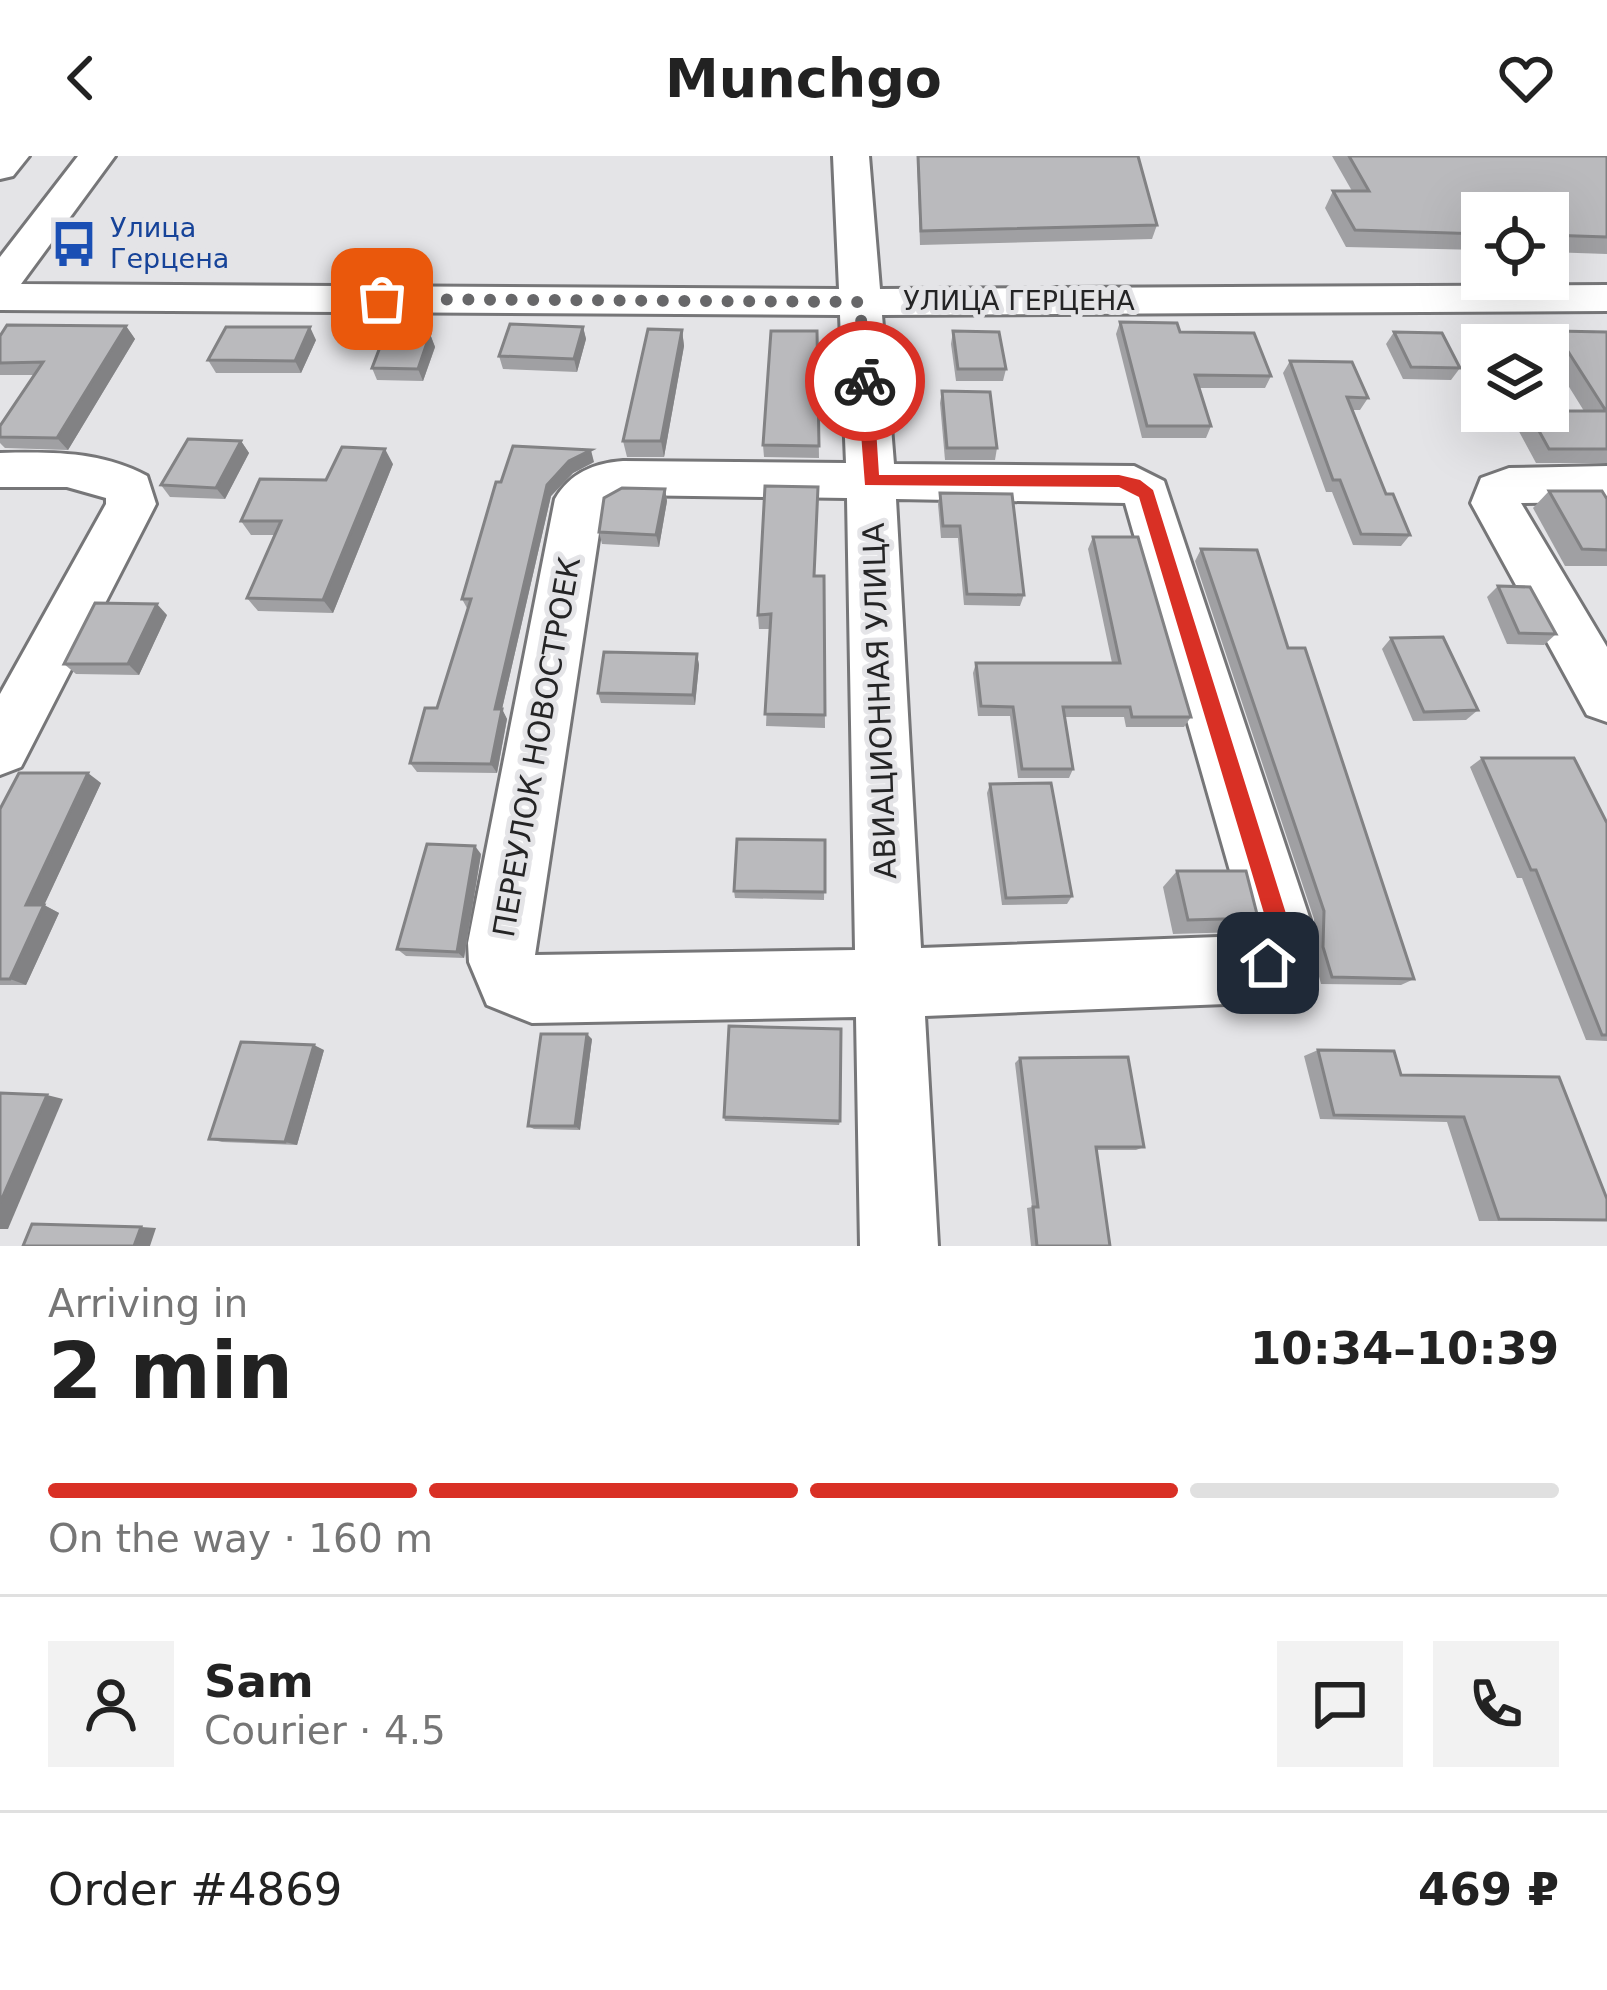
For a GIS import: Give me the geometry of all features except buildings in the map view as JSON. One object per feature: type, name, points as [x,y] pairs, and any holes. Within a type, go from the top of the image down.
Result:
[{"type":"street","points":[[0,169],[11,156]]},
{"type":"street","points":[[0,284],[97,156]]},
{"type":"street","name":"АВИАЦИОННАЯ УЛИЦА","points":[[851,156],[871,481],[899,1246]]},
{"type":"street","points":[[0,219],[48,220]]},
{"type":"street","name":"УЛИЦА ГЕРЦЕНА","points":[[0,297],[860,302],[1607,298]]},
{"type":"street","points":[[0,470],[86,470],[130,489],[131,504],[0,749]]},
{"type":"street","name":"ПЕРЕУЛОК НОВОСТРОЕК","points":[[871,481],[622,478],[604,480],[580,500],[501,943],[502,962],[511,981],[532,989],[891,983]]},
{"type":"street","points":[[871,481],[1119,481],[1147,494],[1277,920],[1278,947],[1268,963],[1251,969],[891,983]]},
{"type":"street","points":[[1607,484],[1509,486],[1498,491],[1496,503],[1607,698]]},
{"type":"way so far","points":[[382,299],[860,302],[865,381]]},
{"type":"place","name":"Улица Герцена","points":[[74,244]]},
{"type":"route","points":[[865,381],[871,481],[1119,481],[1147,494],[1277,920],[1278,947],[1268,963]]}]
